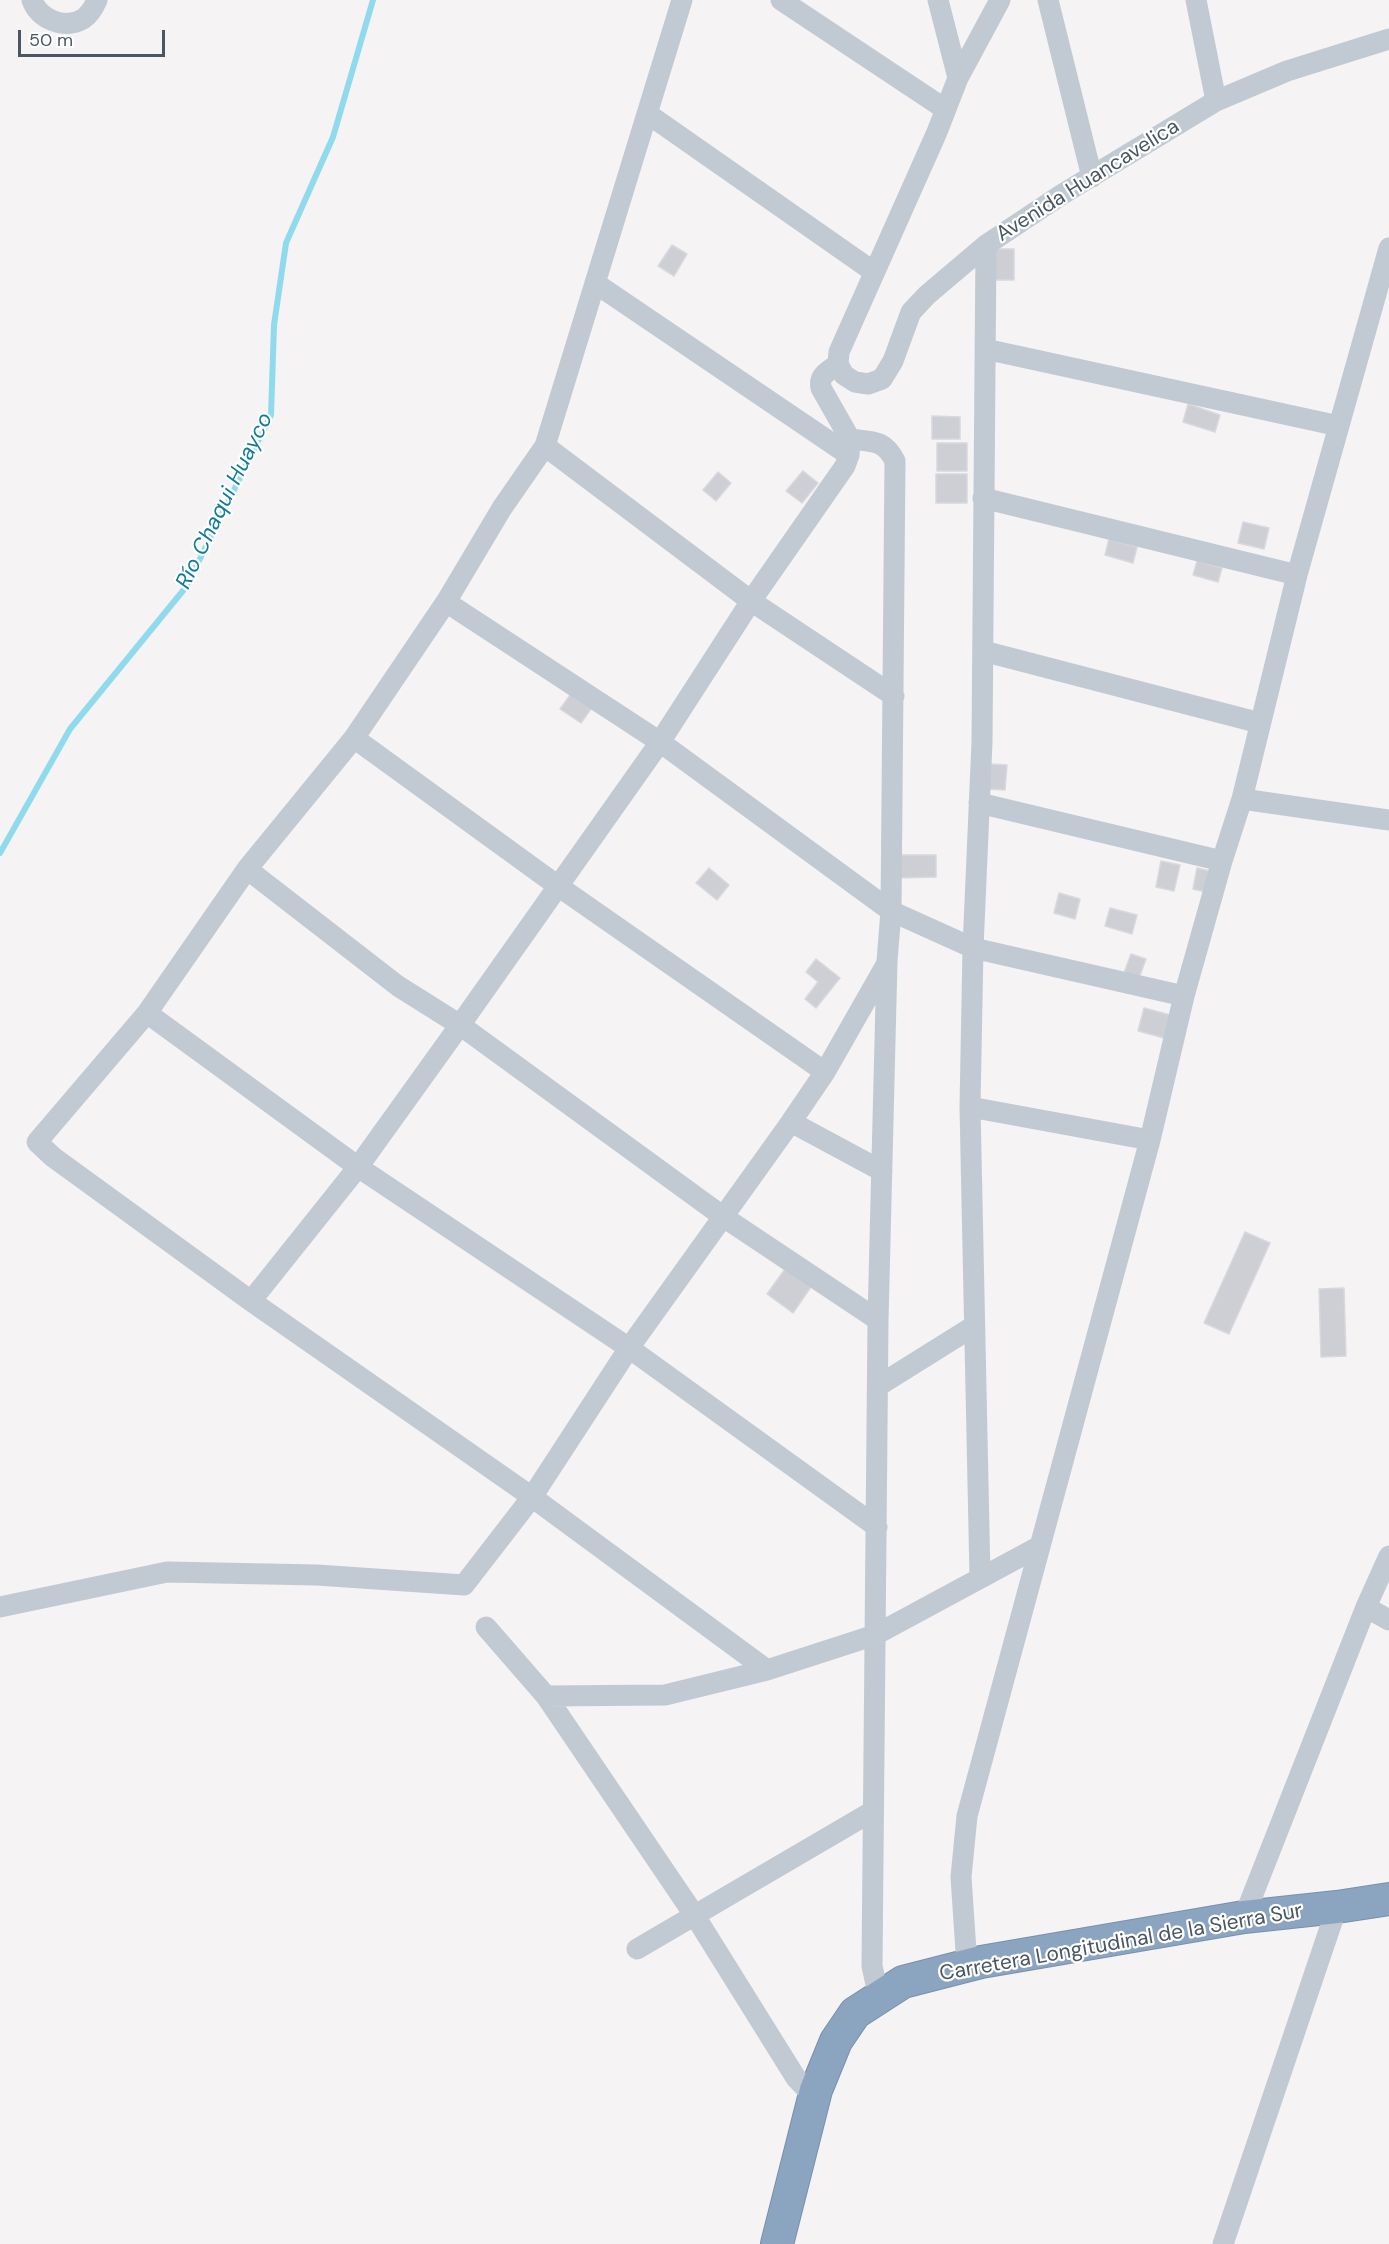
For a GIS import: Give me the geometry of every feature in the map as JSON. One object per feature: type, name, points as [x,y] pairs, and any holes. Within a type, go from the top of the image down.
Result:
[{"type":"highway","name":"Carretera Longitudinal de la Sierra Sur","points":[[777,2244],[814,2098],[836,2041],[855,2013],[903,1982],[967,1966],[1244,1917],[1389,1899]]},
{"type":"street","points":[[32,0],[36,10],[49,20],[65,23],[82,20],[92,11],[98,0]]},
{"type":"street","points":[[682,0],[545,446],[502,508],[446,602],[354,738],[247,869],[147,1013],[38,1142],[54,1157],[251,1301],[532,1497],[767,1670]]},
{"type":"street","points":[[782,0],[945,109]]},
{"type":"street","points":[[938,0],[958,78]]},
{"type":"street","points":[[251,1301],[357,1167],[460,1025],[660,742],[750,600],[845,466],[850,447],[819,382],[822,376],[841,370],[839,352],[958,78],[1000,0]]},
{"type":"street","points":[[1048,0],[1092,177]]},
{"type":"street","points":[[1196,0],[1216,101]]},
{"type":"street","name":"Avenida Huancavelica","points":[[841,370],[855,382],[868,384],[882,379],[893,361],[911,312],[927,295],[986,245],[1216,101],[1287,71],[1389,39]]},
{"type":"street","points":[[648,114],[874,272]]},
{"type":"street","points":[[980,1577],[970,1107],[983,651],[986,245]]},
{"type":"street","points":[[967,1966],[961,1877],[967,1816],[1150,1140],[1185,996],[1222,861],[1242,800],[1297,575],[1389,248]]},
{"type":"street","points":[[595,283],[850,447],[880,443],[889,450],[895,461],[891,911],[878,1320],[872,1966],[879,1998]]},
{"type":"street","points":[[985,349],[1339,426]]},
{"type":"street","points":[[545,446],[750,600],[894,696]]},
{"type":"street","points":[[983,498],[1297,575]]},
{"type":"street","points":[[446,602],[660,742],[891,911],[973,948],[1185,996]]},
{"type":"street","points":[[983,651],[1260,723]]},
{"type":"street","points":[[354,738],[558,886],[825,1072]]},
{"type":"street","points":[[1242,800],[1389,820]]},
{"type":"street","points":[[979,803],[1222,861]]},
{"type":"street","points":[[247,869],[398,986],[460,1025],[725,1218],[878,1320]]},
{"type":"street","points":[[0,1607],[167,1572],[317,1575],[464,1585],[532,1497],[629,1348],[725,1218],[792,1122],[825,1072],[888,962]]},
{"type":"street","points":[[147,1013],[357,1167],[629,1348],[877,1527]]},
{"type":"street","points":[[970,1107],[1150,1140]]},
{"type":"street","points":[[792,1122],[882,1172]]},
{"type":"street","points":[[878,1386],[974,1326]]},
{"type":"street","points":[[546,1696],[665,1695],[767,1670],[875,1635],[1040,1546]]},
{"type":"street","points":[[1244,1917],[1366,1606],[1389,1556]]},
{"type":"street","points":[[1366,1606],[1389,1620]]},
{"type":"street","points":[[486,1627],[546,1696],[695,1916],[796,2078],[814,2098]]},
{"type":"street","points":[[637,1949],[873,1811]]},
{"type":"street","points":[[1223,2244],[1337,1907]]},
{"type":"building","points":[[672,245],[687,254],[674,276],[658,266]]},
{"type":"building","points":[[991,249],[1014,249],[1014,280],[992,280]]},
{"type":"building","points":[[1188,404],[1220,415],[1215,432],[1183,422]]},
{"type":"building","points":[[932,416],[960,417],[960,439],[932,439]]},
{"type":"building","points":[[937,443],[967,443],[967,471],[937,471]]},
{"type":"building","points":[[803,471],[818,483],[802,503],[786,491]]},
{"type":"building","points":[[718,472],[731,483],[716,501],[703,490]]},
{"type":"building","points":[[936,474],[967,474],[967,503],[936,503]]},
{"type":"building","points":[[1243,522],[1269,528],[1264,549],[1238,543]]},
{"type":"building","points":[[1109,539],[1137,547],[1133,563],[1105,555]]},
{"type":"building","points":[[1197,561],[1222,568],[1218,582],[1193,575]]},
{"type":"building","points":[[570,695],[591,709],[581,723],[560,709]]},
{"type":"building","points":[[991,764],[1007,765],[1005,790],[989,789]]},
{"type":"building","points":[[897,855],[936,855],[936,877],[898,878]]},
{"type":"building","points":[[1161,861],[1180,865],[1174,891],[1156,887]]},
{"type":"building","points":[[709,868],[729,885],[717,900],[696,883]]},
{"type":"building","points":[[1197,868],[1210,871],[1206,892],[1193,889]]},
{"type":"building","points":[[1059,893],[1080,899],[1075,919],[1054,913]]},
{"type":"building","points":[[1110,908],[1137,915],[1132,934],[1105,926]]},
{"type":"building","points":[[1131,954],[1146,959],[1139,978],[1124,973]]},
{"type":"building","points":[[816,959],[840,978],[816,1008],[805,999],[818,982],[806,972]]},
{"type":"building","points":[[1144,1008],[1174,1016],[1168,1039],[1138,1031]]},
{"type":"building","points":[[1245,1232],[1270,1243],[1229,1334],[1204,1323]]},
{"type":"building","points":[[785,1269],[811,1287],[793,1313],[767,1294]]},
{"type":"building","points":[[1344,1288],[1346,1356],[1321,1357],[1319,1289]]},
{"type":"waterway","name":"Río Chaqui Huayco","points":[[0,853],[70,729],[186,587],[271,415],[274,325],[286,243],[333,137],[373,0]]}]
